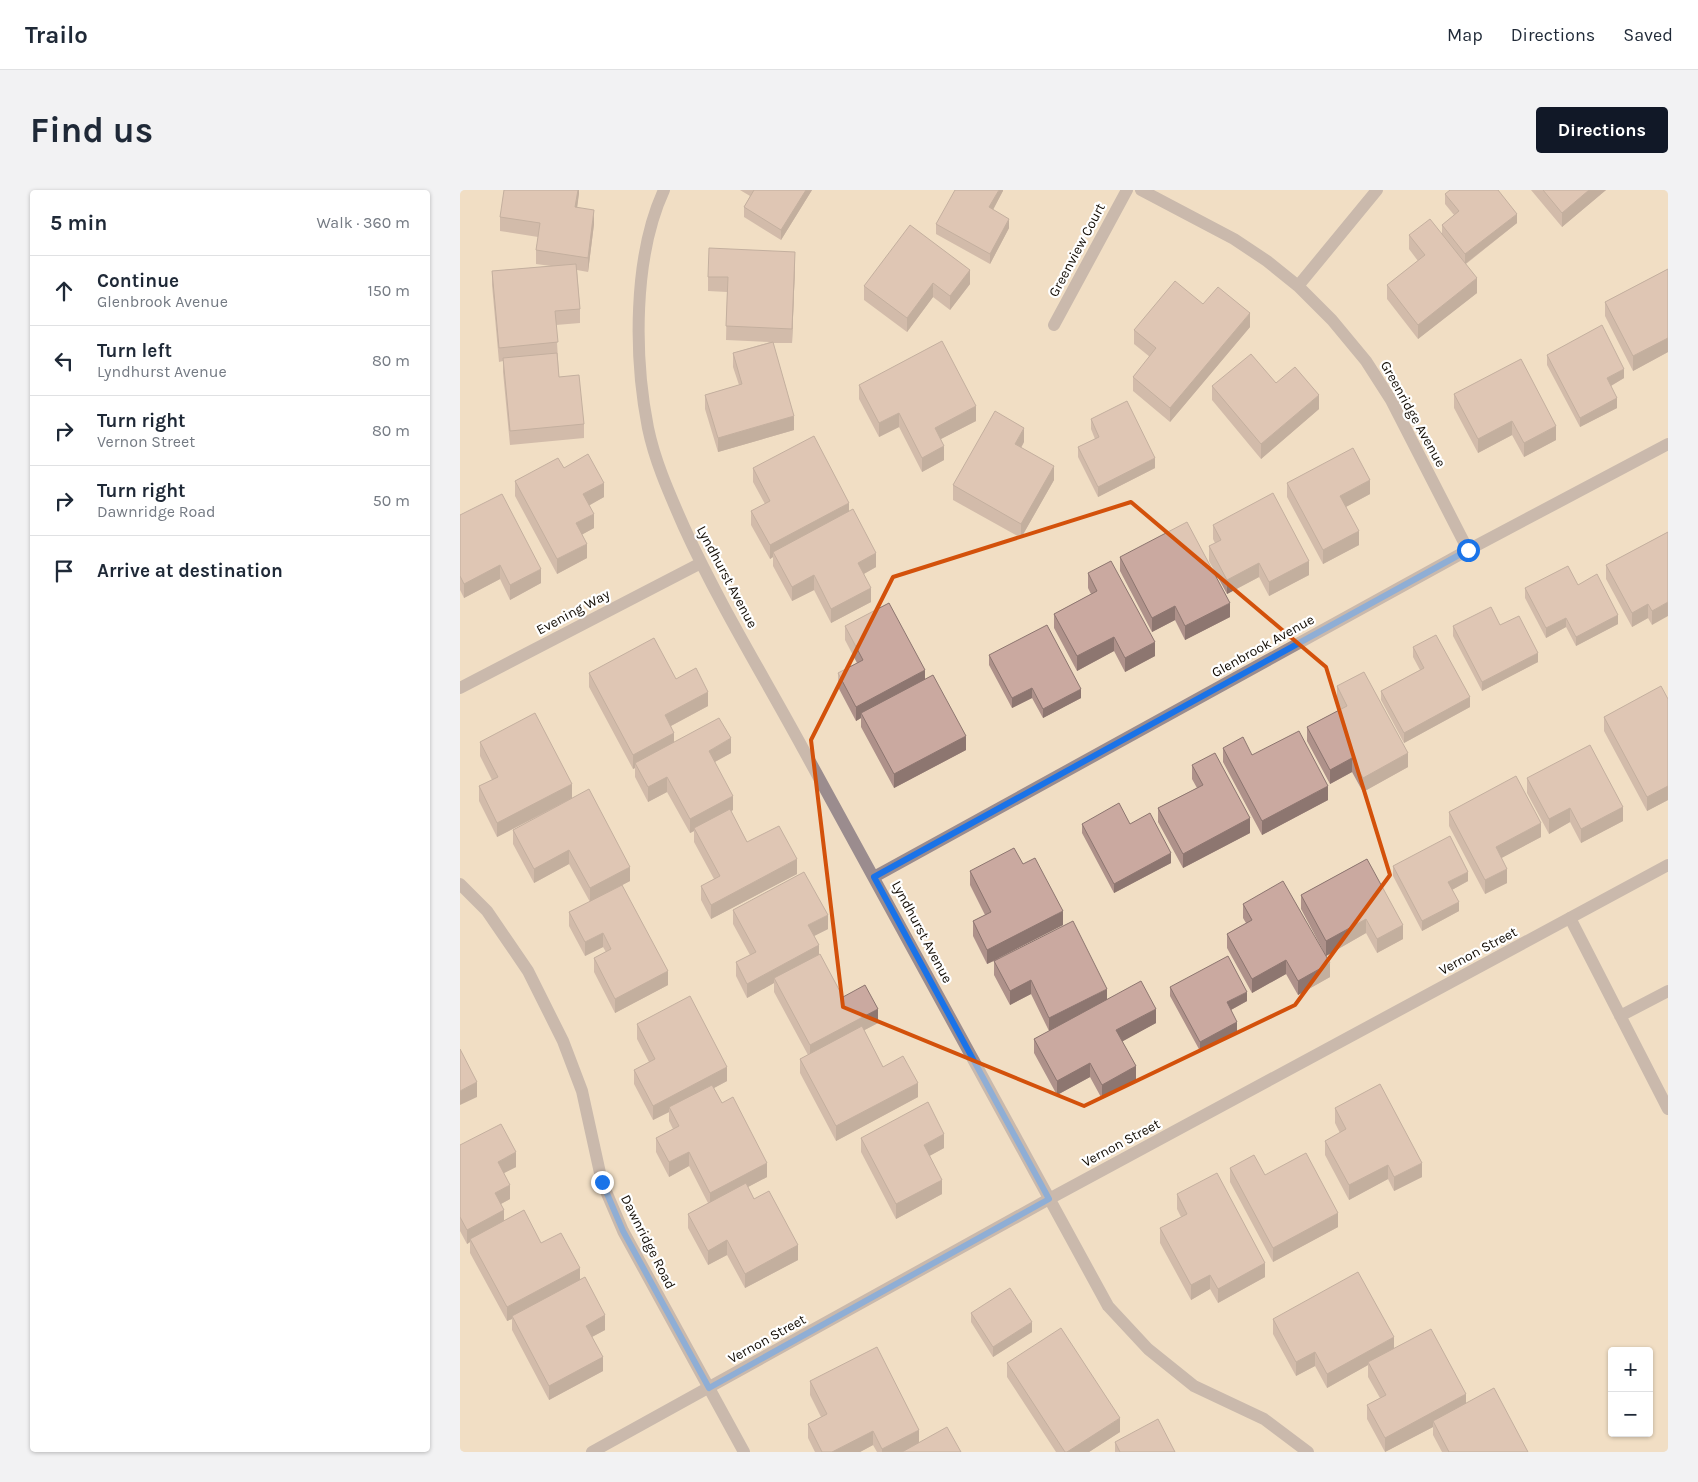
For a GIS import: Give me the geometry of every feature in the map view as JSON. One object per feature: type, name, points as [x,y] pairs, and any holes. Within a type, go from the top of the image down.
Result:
[{"type":"street","name":"Lyndhurst Avenue","points":[[664,190],[645,249],[638,311],[641,374],[648,429],[664,482],[700,563],[1108,1306],[1148,1349],[1194,1386],[1264,1418],[1308,1452]]},
{"type":"street","name":"Greenview Court","points":[[1054,325],[1127,190]]},
{"type":"street","name":"Greenridge Avenue","points":[[1141,190],[1234,240],[1267,261],[1298,286],[1332,320],[1366,360],[1391,400],[1468,550]]},
{"type":"street","points":[[1298,286],[1377,190]]},
{"type":"street","name":"Glenbrook Avenue","points":[[874,877],[1468,550],[1668,444]]},
{"type":"street","name":"Evening Way","points":[[460,688],[700,563]]},
{"type":"street","name":"Vernon Street","points":[[592,1452],[1049,1199],[1668,865]]},
{"type":"street","name":"Dawnridge Road","points":[[460,884],[487,912],[528,971],[563,1041],[582,1091],[602,1182],[623,1231],[744,1452]]},
{"type":"street","points":[[1570,918],[1668,1109]]},
{"type":"street","points":[[1620,1016],[1668,991]]},
{"type":"highlighted area","points":[[1131,502],[1326,667],[1390,875],[1295,1005],[1084,1106],[843,1007],[811,740],[893,577]]},
{"type":"building","points":[[504,190],[578,190],[575,207],[594,210],[588,258],[536,250],[540,223],[500,217]]},
{"type":"building","points":[[754,190],[806,190],[781,230],[744,207]]},
{"type":"building","points":[[955,190],[999,190],[989,207],[1009,219],[990,254],[936,224]]},
{"type":"building","points":[[1450,190],[1498,190],[1517,214],[1465,254],[1442,225],[1459,211],[1445,194]]},
{"type":"building","points":[[1543,190],[1589,190],[1562,213]]},
{"type":"building","points":[[1430,219],[1477,278],[1418,325],[1387,285],[1425,255],[1409,235]]},
{"type":"building","points":[[910,225],[970,270],[950,296],[933,283],[907,318],[864,286]]},
{"type":"building","points":[[709,248],[795,252],[792,329],[726,326],[728,277],[708,277]]},
{"type":"building","points":[[576,264],[580,309],[555,311],[558,342],[499,348],[492,271]]},
{"type":"building","points":[[1668,269],[1668,338],[1633,356],[1605,302]]},
{"type":"building","points":[[1175,281],[1203,304],[1218,287],[1250,313],[1170,408],[1133,377],[1156,348],[1134,330]]},
{"type":"building","points":[[1602,325],[1624,369],[1607,378],[1617,398],[1580,418],[1547,355]]},
{"type":"building","points":[[942,341],[976,406],[935,428],[944,446],[922,458],[899,413],[879,423],[859,385]]},
{"type":"building","points":[[773,342],[794,416],[718,438],[705,395],[742,384],[733,353]]},
{"type":"building","points":[[557,353],[559,377],[579,375],[584,424],[510,431],[503,358]]},
{"type":"building","points":[[1251,354],[1276,383],[1295,367],[1319,395],[1261,444],[1212,386]]},
{"type":"building","points":[[1521,359],[1556,426],[1524,443],[1512,421],[1478,439],[1454,394]]},
{"type":"building","points":[[1127,401],[1155,458],[1098,487],[1078,447],[1099,437],[1091,419]]},
{"type":"building","points":[[995,411],[1024,428],[1015,444],[1054,466],[1021,524],[953,485]]},
{"type":"building","points":[[814,436],[849,503],[770,545],[751,511],[770,501],[753,468]]},
{"type":"building","points":[[1353,448],[1370,480],[1340,496],[1359,531],[1323,550],[1287,483]]},
{"type":"building","points":[[588,454],[604,483],[583,494],[594,514],[576,523],[587,544],[557,559],[515,481],[558,458],[564,468]]},
{"type":"building","points":[[1273,493],[1309,561],[1269,582],[1259,563],[1227,580],[1209,546],[1221,540],[1213,525]]},
{"type":"building","points":[[502,494],[541,569],[510,585],[500,565],[464,584],[460,576],[460,515]]},
{"type":"building","points":[[853,509],[876,553],[858,563],[871,588],[831,609],[814,575],[792,587],[773,552]]},
{"type":"building","points":[[1187,522],[1230,603],[1185,626],[1175,606],[1152,618],[1120,557]]},
{"type":"building","points":[[1668,532],[1668,602],[1652,611],[1648,604],[1632,613],[1606,565]]},
{"type":"building","points":[[1111,561],[1155,642],[1125,658],[1114,637],[1077,656],[1054,614],[1097,591],[1088,573]]},
{"type":"building","points":[[1568,566],[1578,585],[1597,574],[1618,615],[1576,637],[1566,618],[1546,628],[1525,588]]},
{"type":"building","points":[[889,603],[925,670],[856,707],[838,673],[863,660],[845,626]]},
{"type":"building","points":[[1491,607],[1500,625],[1519,616],[1538,653],[1482,682],[1453,626]]},
{"type":"building","points":[[1047,625],[1081,689],[1043,709],[1032,688],[1012,698],[989,655]]},
{"type":"building","points":[[1436,635],[1470,697],[1404,733],[1381,691],[1424,668],[1413,647]]},
{"type":"building","points":[[654,638],[676,679],[696,668],[708,692],[665,715],[674,733],[633,755],[589,673]]},
{"type":"building","points":[[1364,672],[1408,753],[1363,778],[1352,758],[1330,770],[1307,727],[1347,706],[1337,686]]},
{"type":"building","points":[[933,675],[966,736],[894,774],[861,713]]},
{"type":"building","points":[[1661,686],[1668,699],[1668,786],[1647,797],[1604,717]]},
{"type":"building","points":[[535,713],[572,784],[497,823],[479,786],[498,777],[480,742]]},
{"type":"building","points":[[719,718],[731,738],[709,751],[733,796],[690,819],[667,777],[648,787],[635,763]]},
{"type":"building","points":[[1299,731],[1328,786],[1262,821],[1223,748],[1243,737],[1252,755]]},
{"type":"building","points":[[1590,745],[1623,807],[1581,829],[1570,808],[1549,819],[1527,778]]},
{"type":"building","points":[[1215,753],[1250,818],[1183,854],[1158,808],[1203,785],[1192,765]]},
{"type":"building","points":[[1516,776],[1541,823],[1496,847],[1507,869],[1485,880],[1449,812]]},
{"type":"building","points":[[589,789],[630,867],[590,888],[569,850],[534,869],[513,830]]},
{"type":"building","points":[[1119,803],[1130,824],[1150,813],[1171,853],[1114,884],[1082,824]]},
{"type":"building","points":[[730,809],[747,842],[779,826],[797,859],[711,905],[701,886],[720,876],[694,828]]},
{"type":"building","points":[[1450,836],[1468,872],[1448,882],[1459,902],[1422,921],[1393,866]]},
{"type":"building","points":[[1014,848],[1023,864],[1035,858],[1063,911],[987,950],[973,921],[991,912],[970,871]]},
{"type":"building","points":[[1367,859],[1403,925],[1377,939],[1366,919],[1326,941],[1301,895]]},
{"type":"building","points":[[804,872],[828,915],[808,925],[819,945],[747,984],[736,962],[756,952],[733,910]]},
{"type":"building","points":[[1283,881],[1330,963],[1298,981],[1286,960],[1252,979],[1227,934],[1252,920],[1243,904]]},
{"type":"building","points":[[622,885],[668,971],[615,999],[594,958],[611,949],[603,933],[585,942],[569,912]]},
{"type":"building","points":[[1073,921],[1107,989],[1049,1018],[1031,980],[1010,991],[994,961]]},
{"type":"building","points":[[820,954],[843,997],[865,985],[878,1009],[810,1045],[774,978]]},
{"type":"building","points":[[1228,956],[1247,992],[1227,1002],[1237,1022],[1200,1042],[1170,987]]},
{"type":"building","points":[[1141,981],[1156,1009],[1116,1030],[1136,1066],[1102,1085],[1090,1063],[1057,1081],[1034,1039]]},
{"type":"building","points":[[690,996],[727,1067],[653,1106],[634,1070],[655,1059],[637,1024]]},
{"type":"building","points":[[862,1026],[883,1067],[903,1056],[918,1083],[836,1126],[800,1059]]},
{"type":"building","points":[[460,1049],[477,1082],[460,1091]]},
{"type":"building","points":[[1380,1084],[1422,1163],[1394,1177],[1388,1165],[1349,1185],[1325,1141],[1346,1129],[1335,1108]]},
{"type":"building","points":[[712,1085],[722,1103],[733,1097],[767,1163],[710,1193],[689,1152],[669,1162],[656,1138],[679,1126],[669,1107]]},
{"type":"building","points":[[928,1102],[944,1134],[924,1145],[942,1180],[896,1204],[861,1138]]},
{"type":"building","points":[[501,1124],[516,1152],[498,1162],[510,1185],[495,1193],[504,1210],[467,1230],[460,1217],[460,1145]]},
{"type":"building","points":[[1306,1153],[1338,1213],[1273,1248],[1230,1168],[1254,1155],[1265,1175]]},
{"type":"building","points":[[1217,1173],[1265,1263],[1218,1289],[1210,1275],[1191,1285],[1160,1228],[1187,1214],[1177,1194]]},
{"type":"building","points":[[746,1183],[754,1199],[769,1191],[798,1245],[745,1274],[727,1240],[708,1251],[688,1214]]},
{"type":"building","points":[[524,1210],[541,1243],[561,1233],[580,1268],[507,1307],[470,1239]]},
{"type":"building","points":[[1358,1272],[1394,1337],[1327,1374],[1315,1352],[1296,1362],[1273,1319]]},
{"type":"building","points":[[585,1277],[605,1315],[586,1326],[603,1357],[549,1386],[512,1316]]},
{"type":"building","points":[[1010,1288],[1032,1322],[993,1347],[971,1313]]},
{"type":"building","points":[[1061,1328],[1120,1418],[1067,1452],[1065,1452],[1007,1363]]},
{"type":"building","points":[[1431,1329],[1466,1394],[1385,1438],[1367,1405],[1386,1395],[1368,1362]]},
{"type":"building","points":[[877,1347],[919,1430],[882,1449],[873,1431],[832,1452],[822,1452],[808,1424],[827,1414],[810,1381]]},
{"type":"building","points":[[1494,1388],[1528,1452],[1449,1452],[1433,1421]]},
{"type":"building","points":[[1158,1419],[1175,1452],[1120,1452],[1115,1442]]},
{"type":"building","points":[[947,1427],[961,1452],[902,1452]]},
{"type":"route","points":[[602,1182],[623,1231],[709,1388],[1049,1199],[874,877],[1468,550]]}]
